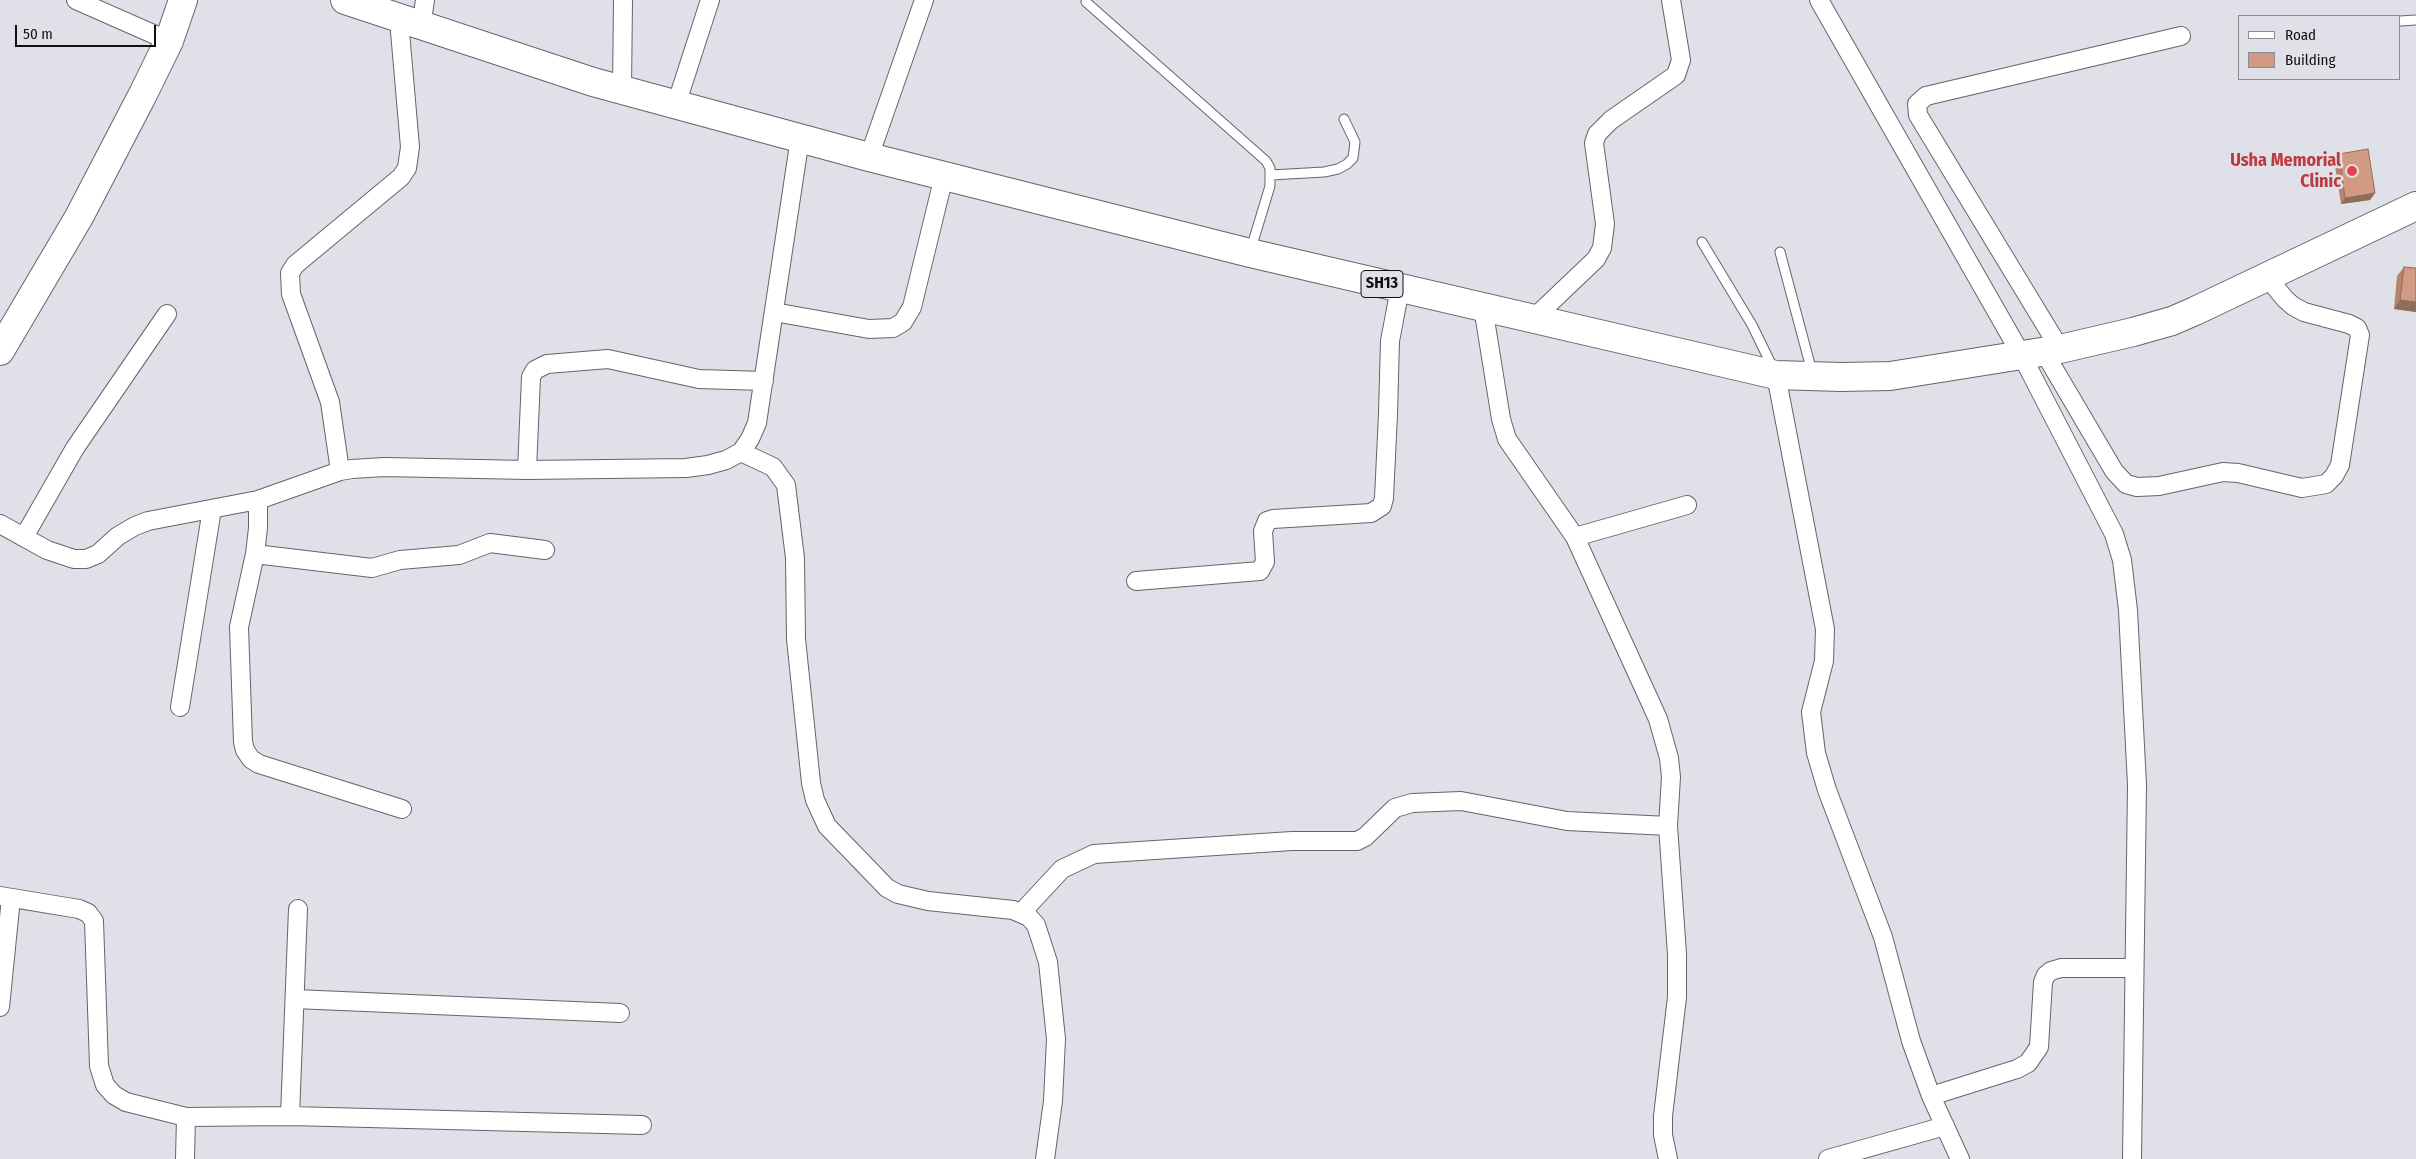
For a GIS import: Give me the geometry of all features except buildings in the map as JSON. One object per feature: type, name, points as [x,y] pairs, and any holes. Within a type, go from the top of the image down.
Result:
[{"type":"main road","points":[[0,351],[79,217],[169,41],[183,0]]},
{"type":"main road","name":"SH13","points":[[345,0],[410,23],[622,90],[869,157],[1250,253],[1776,374],[1890,376],[2042,353],[2172,321],[2416,206]]},
{"type":"street","points":[[76,0],[169,41]]},
{"type":"street","points":[[340,471],[330,402],[291,294],[290,273],[295,265],[401,177],[406,168],[410,147],[410,23],[424,0]]},
{"type":"street","points":[[622,90],[623,0]]},
{"type":"street","points":[[676,105],[710,0]]},
{"type":"street","points":[[869,157],[924,0]]},
{"type":"street","points":[[1533,319],[1596,258],[1602,248],[1605,224],[1594,143],[1598,134],[1611,120],[1676,75],[1681,60],[1671,0]]},
{"type":"street","points":[[1819,0],[2042,353],[2114,472],[2126,484],[2137,487],[2159,486],[2223,472],[2238,473],[2302,488],[2326,484],[2334,476],[2340,465],[2360,335],[2356,328],[2349,324],[2304,312],[2293,306],[2267,277]]},
{"type":"street","points":[[2132,1159],[2137,784],[2128,610],[2123,568],[2114,534],[2042,353],[1918,115],[1917,104],[1926,96],[2181,36]]},
{"type":"street","points":[[0,524],[47,550],[74,559],[86,559],[98,554],[118,536],[148,521],[258,500],[340,471],[384,467],[527,470],[686,468],[708,465],[741,452],[750,439],[757,423],[800,138]]},
{"type":"street","points":[[774,312],[869,328],[893,328],[903,322],[912,307],[944,176]]},
{"type":"street","points":[[1136,581],[1260,571],[1265,562],[1263,531],[1267,521],[1273,518],[1371,513],[1382,506],[1388,423],[1390,341],[1400,288]]},
{"type":"street","points":[[1483,307],[1501,419],[1507,439],[1575,538],[1661,726],[1669,758],[1671,776],[1668,826],[1677,954],[1677,997],[1663,1116],[1663,1135],[1668,1159]]},
{"type":"street","points":[[24,538],[75,448],[167,314]]},
{"type":"street","points":[[527,470],[531,377],[535,370],[547,364],[608,359],[699,379],[764,381]]},
{"type":"street","points":[[1776,374],[1825,629],[1824,661],[1811,712],[1816,753],[1827,790],[1883,936],[1911,1041],[1931,1096],[1960,1159]]},
{"type":"street","points":[[741,452],[773,467],[786,486],[795,558],[796,639],[811,783],[815,800],[828,826],[887,888],[898,894],[928,901],[1022,912],[1036,925],[1048,962],[1056,1039],[1053,1101],[1045,1159]]},
{"type":"street","points":[[258,500],[258,528],[255,554],[239,627],[243,742],[245,750],[251,759],[259,764],[402,809]]},
{"type":"street","points":[[1575,538],[1687,504]]},
{"type":"street","points":[[180,707],[212,510]]},
{"type":"street","points":[[255,554],[372,568],[400,560],[459,555],[490,543],[545,550]]},
{"type":"street","points":[[1022,912],[1062,869],[1094,854],[1292,841],[1357,841],[1364,838],[1395,808],[1412,803],[1461,801],[1567,821],[1668,826]]},
{"type":"street","points":[[0,1007],[5,897],[79,909],[88,913],[94,921],[99,1066],[105,1085],[114,1095],[126,1102],[186,1117],[290,1116],[642,1126]]},
{"type":"street","points":[[290,1116],[298,909]]},
{"type":"street","points":[[1931,1096],[2018,1069],[2028,1063],[2039,1047],[2043,982],[2046,975],[2052,971],[2061,968],[2134,968]]},
{"type":"street","points":[[295,999],[620,1013]]},
{"type":"street","points":[[185,1159],[186,1117]]},
{"type":"street","points":[[1828,1159],[1945,1126]]},
{"type":"lane","points":[[1086,2],[1266,161],[1271,176],[1250,253]]},
{"type":"lane","points":[[2401,21],[2416,20]]},
{"type":"lane","points":[[1271,176],[1324,172],[1338,169],[1347,164],[1353,158],[1355,142],[1344,119]]},
{"type":"lane","points":[[1702,242],[1752,325],[1776,374]]},
{"type":"lane","points":[[1780,252],[1813,376]]},
{"type":"place","name":"Usha Memorial Clinic","points":[[2352,171]]}]
